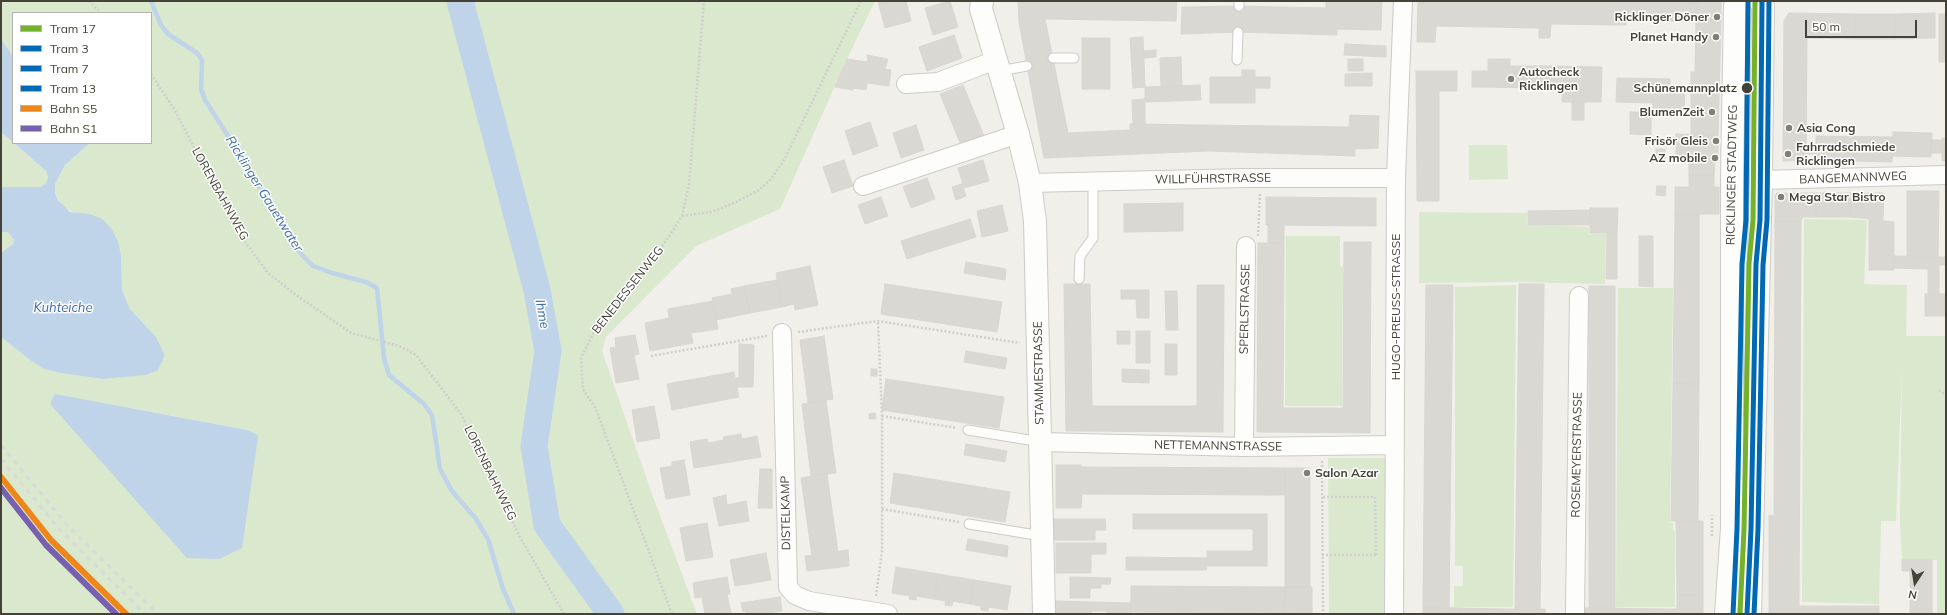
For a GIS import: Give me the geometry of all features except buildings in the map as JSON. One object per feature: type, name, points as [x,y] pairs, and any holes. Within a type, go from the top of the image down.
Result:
[{"type":"street","name":"STAMMESTRASSE","points":[[982,1],[981,9],[1018,134],[1030,183],[1035,221],[1044,614]]},
{"type":"street","name":"HUGO-PREUSS-STRASSE","points":[[1394,614],[1396,446],[1396,178],[1403,1]]},
{"type":"street","name":"RICKLINGER STADTWEG","points":[[1726,614],[1732,528],[1732,174],[1735,6],[1737,1]]},
{"type":"street","points":[[1750,614],[1761,180],[1763,6],[1760,1]]},
{"type":"street","points":[[906,84],[938,82],[998,66]]},
{"type":"street","points":[[863,186],[1018,134]]},
{"type":"street","name":"BANGEMANNWEG","points":[[1761,180],[1946,175]]},
{"type":"street","name":"WILLFÜHRSTRASSE","points":[[1030,183],[1260,178],[1396,178]]},
{"type":"street","name":"SPERLSTRASSE","points":[[1244,447],[1246,246]]},
{"type":"street","name":"ROSEMEYERSTRASSE","points":[[1575,614],[1579,296]]},
{"type":"street","name":"DISTELKAMP","points":[[782,334],[788,587],[794,595],[809,601],[881,613]]},
{"type":"street","name":"NETTEMANNSTRASSE","points":[[1041,442],[1244,447],[1396,446]]},
{"type":"lane","points":[[1238,32],[1238,60]]},
{"type":"lane","points":[[1053,58],[1074,58]]},
{"type":"lane","points":[[998,66],[1027,66]]},
{"type":"lane","points":[[1079,279],[1080,256],[1094,238],[1093,182]]},
{"type":"lane","points":[[968,430],[1041,442]]},
{"type":"lane","points":[[969,524],[1042,536]]},
{"type":"path","points":[[88,1],[100,12]]},
{"type":"path","name":"BENEDESSENWEG","points":[[672,614],[596,409],[583,389],[582,358],[594,332],[666,241],[682,216],[689,185],[704,1]]},
{"type":"path","points":[[682,216],[711,212],[734,203],[759,190],[771,179],[784,160],[861,1]]},
{"type":"path","name":"LORENBAHNWEG","points":[[152,76],[174,109],[240,235],[268,273],[351,333],[399,346],[416,355],[462,414],[520,537],[564,614]]},
{"type":"path","points":[[1246,246],[1258,239],[1260,178]]},
{"type":"path","points":[[650,356],[782,334],[878,322],[1039,346]]},
{"type":"path","points":[[878,322],[882,416],[881,613]]},
{"type":"path","points":[[1939,390],[1946,395]]},
{"type":"path","points":[[882,416],[968,430]]},
{"type":"path","points":[[1322,446],[1323,614]]},
{"type":"path","points":[[1322,497],[1375,497],[1376,554]]},
{"type":"path","points":[[882,509],[969,524]]},
{"type":"path","points":[[1322,555],[1395,555]]},
{"type":"green space","points":[[1,1],[875,1],[847,59],[780,209],[696,246],[606,337],[602,351],[652,494],[697,614],[1,614],[1,337],[44,369],[103,379],[152,374],[156,337],[130,309],[122,290],[121,256],[91,214],[78,214],[63,207],[55,193],[55,184],[65,165],[89,144],[152,144],[152,12],[12,12],[12,55],[1,39]],"holes":[[[132,408],[247,430],[256,434]]]},
{"type":"green space","points":[[1,132],[12,142],[12,144],[15,144],[46,171],[48,177],[46,183],[41,187],[1,187]]},
{"type":"green space","points":[[1469,145],[1507,145],[1508,179],[1469,180]]},
{"type":"green space","points":[[1419,212],[1527,213],[1527,225],[1589,227],[1589,234],[1606,234],[1605,284],[1519,282],[1419,283]]},
{"type":"green space","points":[[1804,219],[1867,220],[1864,284],[1907,285],[1906,336],[1946,336],[1946,614],[1937,614],[1937,560],[1902,560],[1900,522],[1902,369],[1896,521],[1881,521],[1879,604],[1802,602]]},
{"type":"green space","points":[[1,232],[8,232],[14,240],[13,244],[1,253]]},
{"type":"green space","points":[[1286,236],[1340,236],[1340,266],[1343,267],[1342,406],[1285,406]]},
{"type":"green space","points":[[1516,285],[1513,607],[1454,607],[1454,586],[1463,586],[1463,566],[1455,566],[1455,287]]},
{"type":"green space","points":[[1618,288],[1673,288],[1670,522],[1673,523],[1673,530],[1675,531],[1675,607],[1616,607]]},
{"type":"green space","points":[[1328,458],[1386,458],[1385,614],[1329,614]]},
{"type":"water","points":[[1,39],[12,55],[12,141],[1,132]]},
{"type":"water","name":"Kuhteiche","points":[[15,144],[89,144],[65,165],[55,184],[55,193],[58,200],[70,212],[90,214],[102,219],[111,228],[118,241],[121,256],[122,290],[130,309],[156,337],[164,354],[163,360],[157,371],[146,375],[103,379],[61,373],[44,369],[1,337],[1,253],[13,244],[14,240],[8,232],[1,232],[1,187],[41,187],[46,183],[48,177],[46,171]]},
{"type":"water","points":[[55,394],[247,430],[256,434],[258,437],[242,548],[219,559],[187,558],[51,405],[51,401]]},
{"type":"waterway","name":"Ricklinger Gauetwater","points":[[151,1],[161,25],[168,34],[197,53],[202,60],[201,89],[205,100],[248,167],[293,243],[302,255],[313,266],[332,273],[366,282],[377,288],[384,358],[389,375],[424,404],[432,415],[440,469],[452,491],[476,519],[488,539],[503,589],[514,614]]},
{"type":"waterway","name":"Ihme","points":[[460,1],[537,290],[548,351],[534,446],[547,525],[611,614]]},
{"type":"railway","points":[[1,445],[67,525],[158,614]]},
{"type":"railway","points":[[1,459],[61,531],[145,614]]},
{"type":"tram line","name":"7","points":[[1733,614],[1737,529],[1742,264],[1746,220],[1748,1]]},
{"type":"tram line","name":"17","points":[[1740,614],[1744,529],[1749,264],[1753,220],[1755,1]]},
{"type":"tram line","name":"3","points":[[1747,614],[1751,529],[1756,264],[1760,220],[1762,1]]},
{"type":"tram line","name":"13","points":[[1754,614],[1758,529],[1763,265],[1767,220],[1769,1]]},
{"type":"rail line","name":"S5","points":[[1,477],[51,540],[126,614]]},
{"type":"rail line","name":"S1","points":[[1,488],[46,545],[116,614]]},
{"type":"place","name":"Ricklinger Döner","points":[[1717,17]]},
{"type":"place","name":"Planet Handy","points":[[1716,37]]},
{"type":"place","name":"Autocheck Ricklingen","points":[[1511,79]]},
{"type":"place","name":"Schünemannplatz","points":[[1747,88]]},
{"type":"place","name":"BlumenZeit","points":[[1712,112]]},
{"type":"place","name":"Asia Cong","points":[[1789,128]]},
{"type":"place","name":"Frisör Gleis","points":[[1716,141]]},
{"type":"place","name":"Fahrradschmiede Ricklingen","points":[[1788,154]]},
{"type":"place","name":"AZ mobile","points":[[1715,158]]},
{"type":"place","name":"Mega Star Bistro","points":[[1781,197]]},
{"type":"place","name":"Salon Azar","points":[[1307,473]]}]
